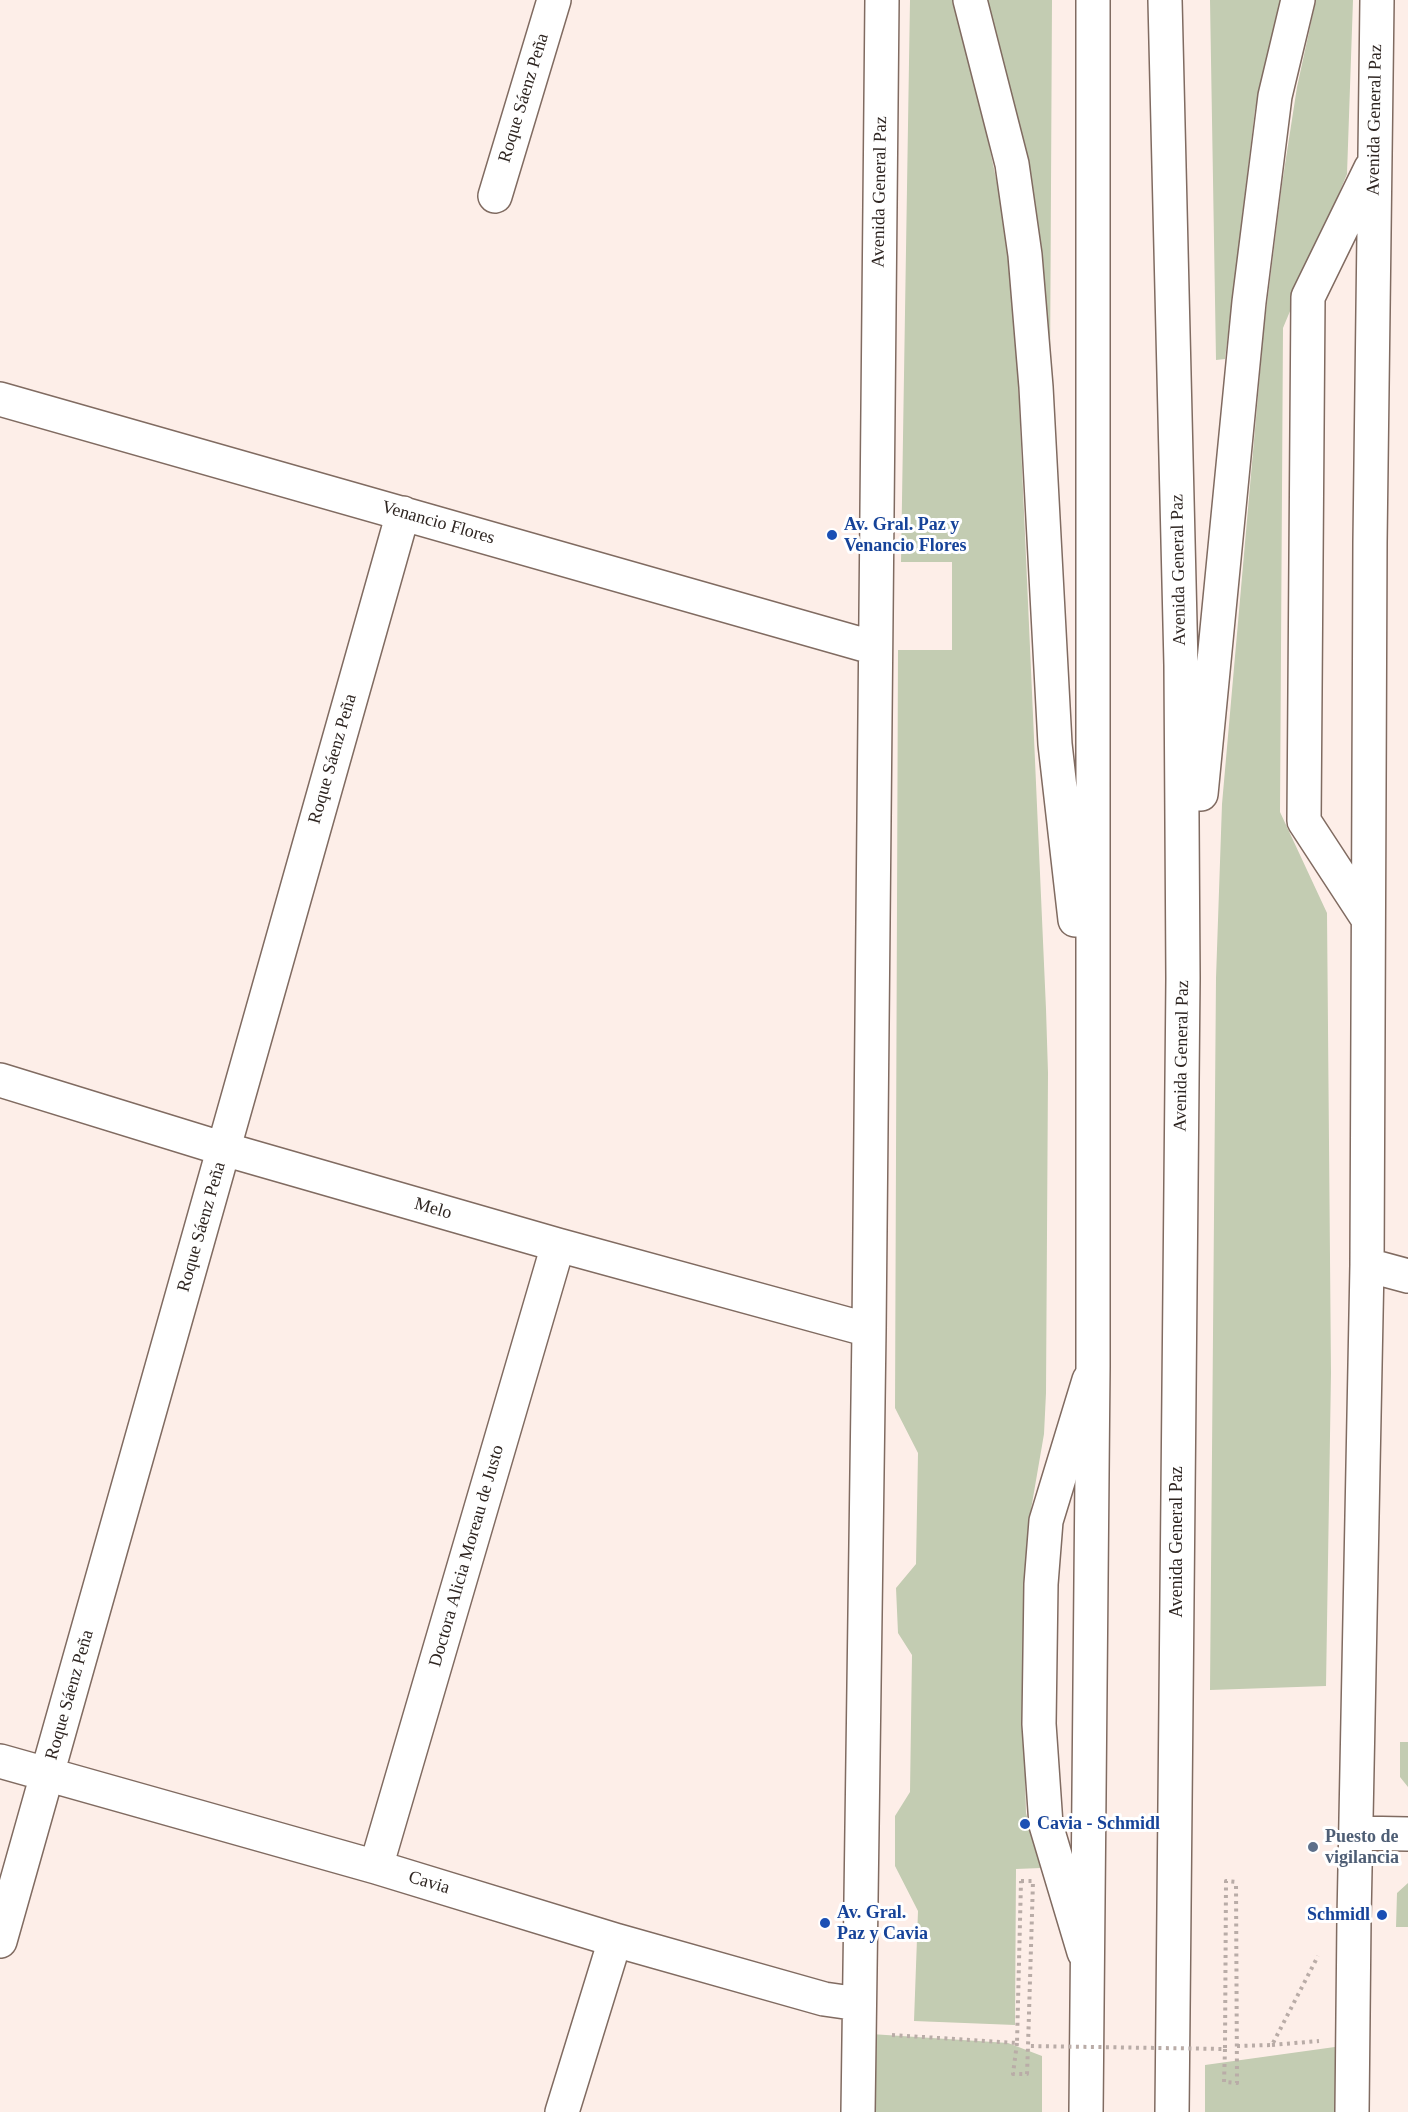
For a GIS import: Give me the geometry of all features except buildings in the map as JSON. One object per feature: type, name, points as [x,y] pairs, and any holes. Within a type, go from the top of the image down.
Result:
[{"type":"main road","name":"Roque Sáenz Peña","points":[[495,196],[554,0]]},
{"type":"main road","points":[[970,0],[1012,164],[1025,255],[1036,399],[1055,744],[1093,1076]]},
{"type":"main road","points":[[1086,2112],[1093,1367],[1093,0]]},
{"type":"main road","name":"Avenida General Paz","points":[[1165,0],[1181,653],[1182,978],[1172,2112]]},
{"type":"main road","points":[[1182,978],[1249,302],[1275,96],[1298,0]]},
{"type":"main road","name":"Avenida General Paz","points":[[1352,2112],[1367,1265],[1370,542],[1377,0]]},
{"type":"main road","name":"Avenida General Paz","points":[[858,2112],[869,1330],[875,648],[877,1]]},
{"type":"main road","points":[[1368,919],[1304,821],[1308,297],[1375,160]]},
{"type":"main road","name":"Venancio Flores","points":[[0,399],[875,648]]},
{"type":"main road","name":"Roque Sáenz Peña","points":[[0,1941],[403,513]]},
{"type":"main road","name":"Melo","points":[[0,1080],[224,1149],[558,1245],[869,1330]]},
{"type":"main road","name":"Doctora Alicia Moreau de Justo","points":[[376,1867],[558,1245]]},
{"type":"main road","points":[[1367,1265],[1408,1276]]},
{"type":"main road","points":[[1087,1961],[1046,1825],[1039,1724],[1040,1607],[1046,1521],[1093,1367]]},
{"type":"main road","name":"Cavia","points":[[0,1761],[376,1867],[615,1940],[824,1999],[859,2019]]},
{"type":"main road","points":[[1356,1833],[1408,1834]]},
{"type":"main road","points":[[562,2112],[615,1940]]},
{"type":"path","points":[[1022,1881],[1033,1881],[1027,2074],[1013,2074],[1017,2043],[1022,1881]]},
{"type":"path","points":[[1226,1881],[1236,1882],[1237,2046],[1237,2083],[1224,2082],[1226,1881]]},
{"type":"path","points":[[1272,2045],[1318,1954]]},
{"type":"path","points":[[859,2019],[1017,2043]]},
{"type":"path","points":[[1237,2046],[1322,2041]]},
{"type":"path","points":[[1028,2046],[1224,2049]]},
{"type":"green space","points":[[910,0],[955,0],[968,46],[997,183],[1012,276],[1017,354],[1048,1073],[1046,1393],[1044,1434],[1029,1521],[1025,1601],[1026,1813],[1041,1868],[1016,1869],[1015,2025],[914,2021],[918,1911],[895,1866],[895,1816],[910,1792],[912,1655],[898,1633],[896,1588],[916,1564],[918,1453],[895,1408],[898,650],[952,650],[952,562],[901,562]]},
{"type":"green space","points":[[986,0],[1052,0],[1050,374]]},
{"type":"green space","points":[[1210,0],[1281,0],[1255,110],[1225,359],[1216,360]]},
{"type":"green space","points":[[1316,0],[1353,0],[1347,174],[1283,328],[1280,812],[1327,913],[1331,1373],[1326,1686],[1210,1690],[1216,978],[1222,804],[1264,327],[1297,87]]},
{"type":"green space","points":[[1400,1742],[1408,1742],[1408,1787],[1400,1777]]},
{"type":"green space","points":[[1408,1883],[1408,1927],[1396,1927],[1397,1893]]},
{"type":"green space","points":[[871,2034],[1008,2043],[1042,2056],[1042,2112],[870,2112]]},
{"type":"green space","points":[[1342,2046],[1341,2112],[1205,2112],[1205,2065]]},
{"type":"place","name":"Av. Gral. Paz y Venancio Flores","points":[[832,535]]},
{"type":"place","name":"Cavia - Schmidl","points":[[1025,1824]]},
{"type":"place","name":"Puesto de vigilancia","points":[[1313,1847]]},
{"type":"place","name":"Schmidl","points":[[1382,1915]]},
{"type":"place","name":"Av. Gral. Paz y Cavia","points":[[825,1923]]}]
